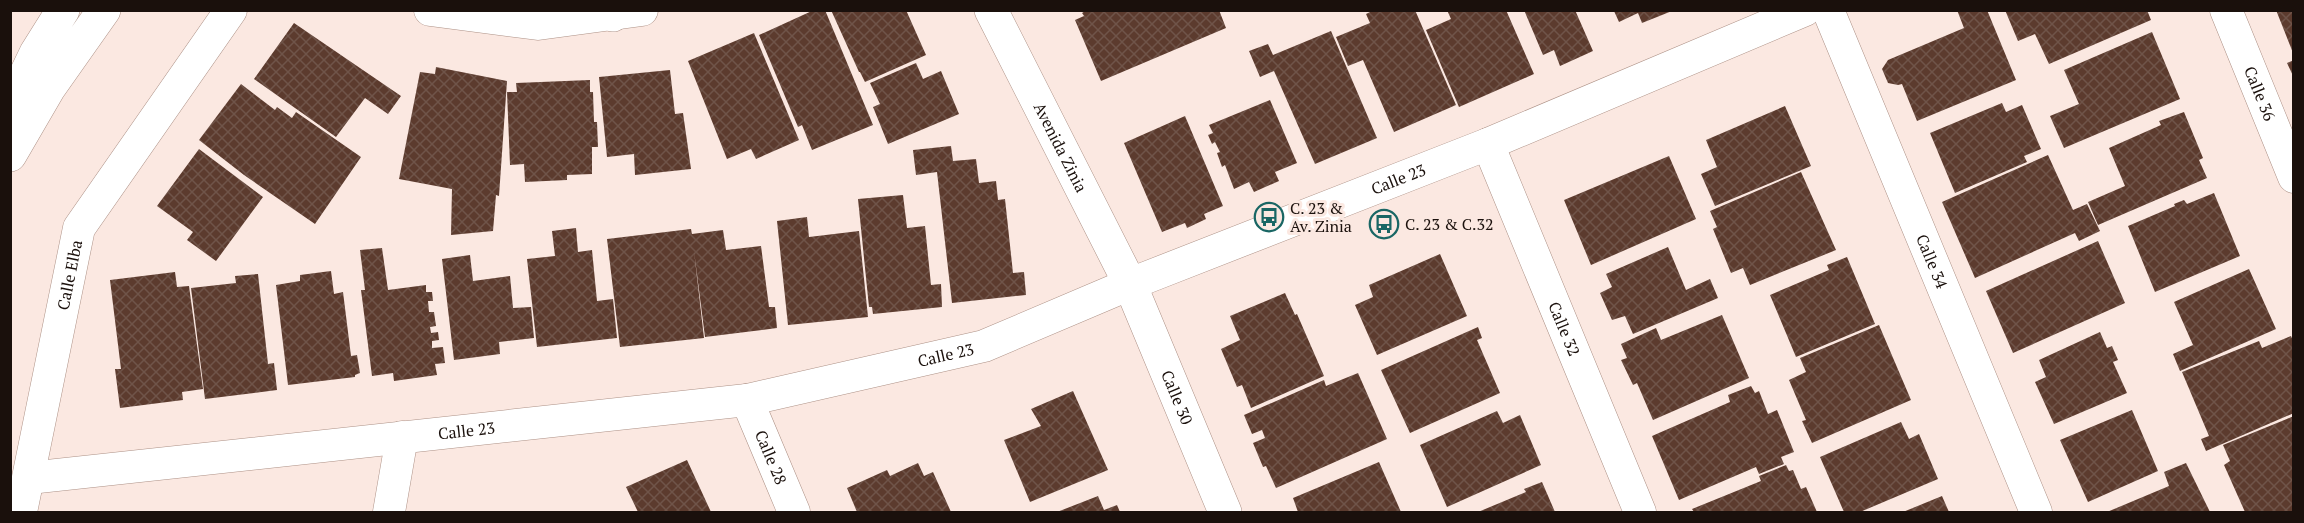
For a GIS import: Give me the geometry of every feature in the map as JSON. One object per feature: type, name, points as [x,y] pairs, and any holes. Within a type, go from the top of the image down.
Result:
[{"type":"main road","points":[[10,107],[36,53],[63,10]]},
{"type":"main road","points":[[10,155],[49,88],[104,10]]},
{"type":"main road","name":"Avenida Zinia","points":[[991,10],[1130,284]]},
{"type":"main road","name":"Calle 30","points":[[1130,284],[1225,513]]},
{"type":"street","name":"Calle Elba","points":[[21,513],[79,228],[231,10]]},
{"type":"street","points":[[430,10],[538,24],[619,12]]},
{"type":"street","name":"Calle 23","points":[[29,478],[747,400],[984,346],[1130,284],[1488,144],[1805,10]]},
{"type":"street","name":"Calle 34","points":[[1828,10],[2036,513]]},
{"type":"street","name":"Calle 36","points":[[2226,10],[2294,177]]},
{"type":"street","name":"Calle 32","points":[[1488,144],[1640,513]]},
{"type":"street","name":"Calle 28","points":[[747,400],[794,513]]},
{"type":"street","points":[[389,513],[402,437]]},
{"type":"building","points":[[814,10],[825,10],[873,125],[812,150],[802,125],[798,127],[759,35]]},
{"type":"building","points":[[831,10],[906,10],[926,55],[865,82]]},
{"type":"building","points":[[1087,10],[1219,10],[1226,28],[1101,81],[1075,20],[1084,16],[1082,13]]},
{"type":"building","points":[[1374,10],[1415,10],[1456,105],[1394,132],[1363,60],[1348,66],[1336,37],[1370,23],[1366,14]]},
{"type":"building","points":[[1447,10],[1506,10],[1534,74],[1459,107],[1426,30],[1451,19]]},
{"type":"building","points":[[1524,10],[1575,10],[1593,51],[1560,66],[1554,50],[1543,55]]},
{"type":"building","points":[[1957,10],[1987,10],[2016,80],[1917,121],[1902,84],[1888,83],[1882,69],[1888,60],[1964,28]]},
{"type":"building","points":[[2005,10],[2147,10],[2151,20],[2049,64],[2035,34],[2018,41]]},
{"type":"building","points":[[2276,10],[2294,10],[2294,53],[2293,53]]},
{"type":"building","points":[[1614,11],[1672,11],[1642,23],[1638,13],[1619,22]]},
{"type":"building","points":[[294,23],[401,96],[388,114],[365,98],[336,137],[254,79]]},
{"type":"building","points":[[1331,31],[1377,138],[1315,164],[1274,71],[1260,77],[1249,51],[1268,44],[1273,55]]},
{"type":"building","points":[[2152,32],[2180,99],[2064,148],[2050,116],[2079,104],[2064,70]]},
{"type":"building","points":[[754,33],[799,140],[756,159],[751,149],[727,159],[688,61]]},
{"type":"building","points":[[2294,60],[2294,78],[2287,63]]},
{"type":"building","points":[[916,63],[923,79],[941,71],[959,114],[888,144],[873,107],[880,104],[870,83]]},
{"type":"building","points":[[436,67],[507,81],[499,196],[496,195],[493,231],[451,235],[452,189],[399,179],[420,72],[435,74]]},
{"type":"building","points":[[670,70],[675,114],[683,113],[691,169],[635,175],[634,154],[607,157],[599,77]]},
{"type":"building","points":[[590,80],[590,92],[593,92],[594,122],[597,122],[598,147],[592,147],[592,174],[567,175],[567,180],[525,182],[524,164],[510,165],[507,92],[517,92],[516,83]]},
{"type":"building","points":[[241,84],[275,110],[277,107],[292,118],[296,112],[361,157],[315,224],[244,175],[199,140]]},
{"type":"building","points":[[1270,100],[1297,163],[1275,172],[1279,181],[1254,192],[1249,182],[1234,189],[1225,165],[1222,167],[1217,153],[1220,152],[1215,142],[1212,144],[1208,135],[1213,133],[1209,125]]},
{"type":"building","points":[[2002,103],[2006,112],[2022,105],[2041,149],[2024,156],[2027,162],[1955,193],[1930,133]]},
{"type":"building","points":[[1785,106],[1811,166],[1715,206],[1701,174],[1717,167],[1706,140]]},
{"type":"building","points":[[2184,112],[2203,158],[2199,160],[2207,178],[2098,225],[2088,202],[2125,186],[2109,148],[2161,125],[2159,121]]},
{"type":"building","points":[[1185,116],[1223,206],[1204,214],[1206,219],[1187,228],[1185,223],[1162,232],[1124,143]]},
{"type":"building","points":[[951,146],[953,161],[976,159],[979,183],[996,181],[998,200],[1005,199],[1013,273],[1024,272],[1026,295],[952,303],[937,172],[916,175],[913,150]]},
{"type":"building","points":[[199,149],[263,197],[216,261],[187,240],[193,232],[157,206]]},
{"type":"building","points":[[2048,155],[2073,210],[2087,204],[2100,231],[2079,241],[2075,233],[1975,278],[1942,202]]},
{"type":"building","points":[[1669,156],[1696,219],[1591,265],[1564,200]]},
{"type":"building","points":[[1801,172],[1836,250],[1750,285],[1743,268],[1731,273],[1713,229],[1717,227],[1710,211]]},
{"type":"building","points":[[2214,193],[2240,256],[2155,292],[2128,226],[2184,200],[2187,204]]},
{"type":"building","points":[[903,195],[907,228],[925,226],[931,285],[941,284],[942,307],[873,314],[872,307],[869,307],[858,199]]},
{"type":"building","points":[[807,217],[809,237],[859,231],[868,317],[788,325],[777,221]]},
{"type":"building","points":[[576,228],[578,252],[592,250],[597,301],[613,299],[617,338],[537,347],[527,259],[555,256],[552,231]]},
{"type":"building","points":[[691,229],[692,234],[723,230],[726,250],[761,246],[769,307],[775,307],[777,328],[705,337],[694,251],[704,338],[620,347],[607,239]]},
{"type":"building","points":[[2098,241],[2125,303],[2013,353],[1986,291]]},
{"type":"building","points":[[1668,247],[1686,290],[1710,279],[1718,298],[1633,334],[1625,316],[1612,320],[1600,293],[1612,287],[1606,274]]},
{"type":"building","points":[[382,248],[388,290],[426,285],[426,292],[432,292],[433,301],[428,301],[429,312],[434,312],[436,326],[430,327],[431,333],[438,332],[439,340],[432,341],[432,348],[443,347],[445,363],[435,364],[437,375],[394,381],[393,373],[372,376],[361,290],[365,290],[360,250]]},
{"type":"building","points":[[1440,254],[1467,316],[1377,355],[1355,305],[1373,297],[1369,285]]},
{"type":"building","points":[[470,255],[473,281],[510,276],[513,308],[531,307],[534,338],[499,342],[500,354],[454,360],[442,259]]},
{"type":"building","points":[[1847,257],[1875,324],[1796,357],[1770,295],[1829,270],[1827,265]]},
{"type":"building","points":[[2249,269],[2276,329],[2180,371],[2173,354],[2193,345],[2174,302]]},
{"type":"building","points":[[331,271],[334,294],[343,292],[351,356],[357,355],[360,373],[355,377],[288,385],[276,285],[300,281],[300,275]]},
{"type":"building","points":[[175,272],[177,287],[189,286],[203,389],[182,392],[183,400],[120,408],[115,369],[121,369],[110,280]]},
{"type":"building","points":[[258,274],[268,364],[274,363],[277,390],[205,399],[191,288],[236,283],[235,276]]},
{"type":"building","points":[[1285,293],[1295,315],[1297,314],[1324,376],[1251,408],[1242,385],[1237,387],[1221,349],[1240,340],[1230,316]]},
{"type":"building","points":[[1722,315],[1749,378],[1653,420],[1637,383],[1633,385],[1621,360],[1627,358],[1621,344],[1656,328],[1661,340]]},
{"type":"building","points":[[1879,325],[1911,400],[1812,443],[1802,421],[1806,420],[1789,380],[1806,372],[1800,358]]},
{"type":"building","points":[[1478,327],[1482,338],[1477,340],[1500,393],[1410,433],[1381,370]]},
{"type":"building","points":[[2100,332],[2107,348],[2112,346],[2118,360],[2113,362],[2127,393],[2054,424],[2035,382],[2046,377],[2039,360]]},
{"type":"building","points":[[2291,336],[2294,343],[2294,413],[2206,451],[2201,439],[2209,436],[2182,372],[2259,341],[2262,348]]},
{"type":"building","points":[[1358,373],[1387,439],[1276,488],[1266,466],[1263,467],[1253,443],[1265,438],[1262,430],[1252,434],[1244,415],[1324,380],[1326,386]]},
{"type":"building","points":[[1751,386],[1755,393],[1759,391],[1768,414],[1777,410],[1794,452],[1781,457],[1784,464],[1759,474],[1756,467],[1679,500],[1652,436],[1730,402],[1728,395]]},
{"type":"building","points":[[1073,391],[1108,470],[1030,502],[1004,440],[1041,426],[1031,409]]},
{"type":"building","points":[[2132,410],[2158,471],[2088,502],[2060,440]]},
{"type":"building","points":[[1497,411],[1503,423],[1520,415],[1541,465],[1447,507],[1420,445]]},
{"type":"building","points":[[2294,416],[2294,512],[2245,512],[2224,465],[2230,461],[2223,445]]},
{"type":"building","points":[[1901,422],[1909,439],[1919,434],[1938,479],[1860,512],[1844,512],[1820,457]]},
{"type":"building","points":[[687,460],[711,512],[638,512],[626,487]]},
{"type":"building","points":[[1379,462],[1401,512],[1298,512],[1293,498]]},
{"type":"building","points":[[918,463],[924,476],[933,472],[951,512],[857,512],[847,488],[887,470],[890,476]]},
{"type":"building","points":[[2186,463],[2210,512],[2107,512],[2169,486],[2164,472]]},
{"type":"building","points":[[1786,465],[1789,471],[1793,470],[1801,489],[1806,487],[1817,512],[1694,512],[1692,509],[1761,481],[1759,476]]},
{"type":"building","points":[[1542,482],[1555,512],[1478,512],[1526,492],[1524,489]]},
{"type":"building","points":[[1098,496],[1104,510],[1117,505],[1120,512],[1057,512]]},
{"type":"building","points":[[1942,496],[1949,512],[1903,512]]},
{"type":"place","name":"C. 23 & Av. Zinia","points":[[1269,217]]},
{"type":"place","name":"C. 23 & C.32","points":[[1384,224]]}]
